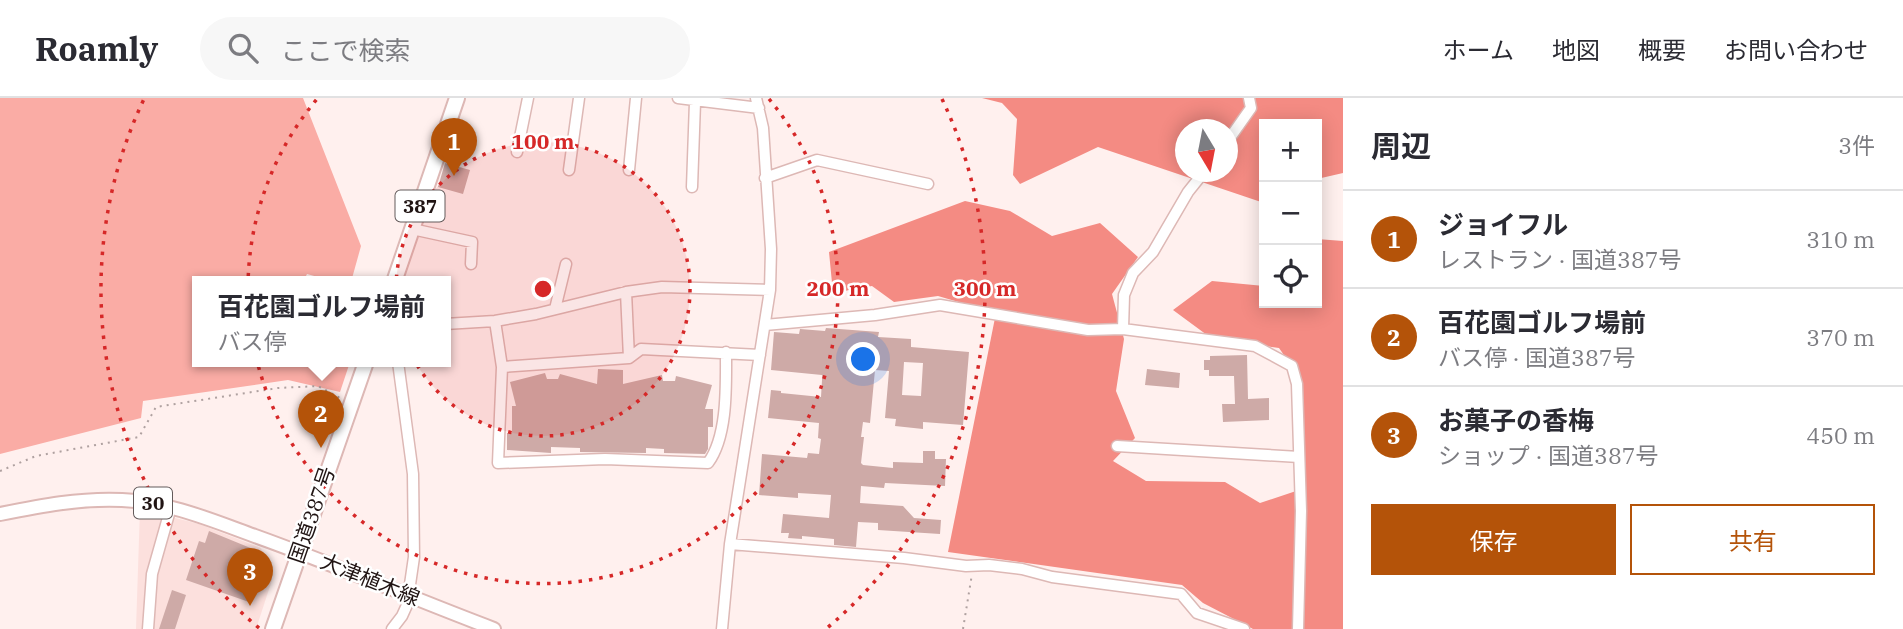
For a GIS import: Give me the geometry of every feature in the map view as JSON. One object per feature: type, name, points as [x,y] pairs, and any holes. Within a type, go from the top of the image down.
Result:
[{"type":"highway","name":"387","points":[[396,276],[457,98]]},
{"type":"highway","name":"国道387号","points":[[273,629],[364,367]]},
{"type":"main road","name":"大津植木線","points":[[0,514],[90,500],[124,500],[171,506],[299,551],[495,629]]},
{"type":"street","points":[[517,152],[528,98]]},
{"type":"street","points":[[569,170],[579,98]]},
{"type":"street","points":[[629,170],[636,98]]},
{"type":"street","points":[[678,98],[695,102],[757,103],[763,128],[771,249],[770,290],[730,544],[722,629]]},
{"type":"street","points":[[1238,126],[1251,108],[1249,98]]},
{"type":"street","points":[[692,187],[695,102]]},
{"type":"street","points":[[765,178],[817,160],[928,184]]},
{"type":"street","points":[[1123,329],[1124,295],[1133,273],[1153,252],[1196,182]]},
{"type":"street","points":[[412,229],[472,242],[471,264]]},
{"type":"street","points":[[555,309],[566,264]]},
{"type":"street","points":[[451,324],[495,321],[626,292],[662,287],[770,290]]},
{"type":"street","points":[[626,292],[629,358]]},
{"type":"street","points":[[765,325],[875,315],[940,305],[1088,330],[1123,329],[1255,346],[1292,366],[1297,384],[1301,511],[1298,629]]},
{"type":"street","points":[[495,321],[502,367],[498,463],[605,459],[708,463],[716,452],[726,398],[726,352]]},
{"type":"street","points":[[502,367],[629,358],[641,349],[760,355]]},
{"type":"street","points":[[392,629],[402,616],[414,556],[413,474],[399,367]]},
{"type":"street","points":[[1117,446],[1299,457]]},
{"type":"street","points":[[148,629],[152,574],[171,506]]},
{"type":"street","points":[[730,544],[1022,569],[1052,577],[1181,594],[1197,613],[1244,629]]},
{"type":"path","points":[[0,471],[36,456],[139,437],[156,407],[278,388],[318,386],[351,405]]},
{"type":"path","points":[[963,629],[973,566]]},
{"type":"shaded area","points":[[0,98],[303,98],[361,246],[353,276],[192,276],[192,367],[348,367],[340,392],[288,380],[143,401],[141,418],[0,454]]},
{"type":"shaded area","points":[[982,98],[1343,98],[1343,173],[1322,178],[1322,119],[1259,119],[1259,201],[1202,182],[1238,182],[1238,119],[1175,119],[1175,173],[1098,147],[1020,184],[1013,175],[1017,119],[1002,103]]},
{"type":"shaded area","points":[[965,201],[1010,211],[1052,236],[1100,223],[1138,257],[1112,294],[1124,339],[1116,391],[1135,438],[1113,461],[1146,481],[1225,482],[1260,503],[1305,488],[1302,381],[1279,348],[1211,338],[1173,310],[1212,281],[1259,286],[1259,308],[1322,308],[1322,239],[1343,241],[1343,629],[1253,629],[1203,603],[1182,585],[948,552],[996,313],[938,296],[894,302],[872,286],[833,293],[829,252]]},
{"type":"shaded area","points":[[140,509],[199,524],[261,548],[272,580],[256,629],[136,629]]},
{"type":"building","points":[[445,163],[470,170],[463,194],[438,187]]},
{"type":"building","points":[[826,328],[879,332],[878,337],[911,339],[911,347],[969,352],[963,425],[923,422],[923,429],[895,426],[896,419],[885,418],[889,371],[875,370],[870,423],[863,422],[863,465],[893,468],[893,462],[923,463],[923,451],[935,451],[935,459],[946,459],[945,486],[885,483],[884,488],[861,486],[860,503],[903,506],[914,518],[941,520],[940,534],[878,530],[878,523],[858,522],[856,547],[834,545],[834,539],[802,536],[802,539],[788,538],[789,533],[781,533],[783,514],[829,518],[831,495],[798,493],[798,498],[759,495],[762,454],[807,458],[808,453],[819,454],[821,439],[818,438],[819,423],[768,418],[771,390],[821,397],[822,375],[771,370],[774,332],[799,334],[800,329],[825,331]],"holes":[[[904,362],[923,363],[921,396],[902,395]]]},
{"type":"building","points":[[1247,355],[1248,399],[1269,398],[1269,420],[1223,422],[1222,404],[1235,404],[1234,376],[1209,376],[1209,370],[1204,370],[1204,360],[1210,360],[1210,356]]},
{"type":"building","points":[[598,369],[623,370],[623,384],[662,375],[663,381],[675,381],[676,376],[712,385],[705,409],[713,409],[713,427],[708,427],[708,449],[705,454],[664,453],[664,449],[646,448],[646,453],[580,452],[580,448],[551,447],[551,453],[507,450],[507,433],[512,433],[512,406],[516,406],[510,382],[545,373],[547,379],[558,379],[560,374],[597,384]]},
{"type":"building","points":[[1147,369],[1180,373],[1179,388],[1145,385]]},
{"type":"building","points":[[209,531],[263,553],[249,602],[186,580],[199,541],[205,543]]},
{"type":"building","points":[[172,590],[186,595],[175,629],[159,629]]},
{"type":"place","name":"ジョイフル","points":[[454,176]]},
{"type":"place","name":"百花園ゴルフ場前","points":[[321,448]]},
{"type":"place","name":"お菓子の香梅","points":[[250,606]]}]
